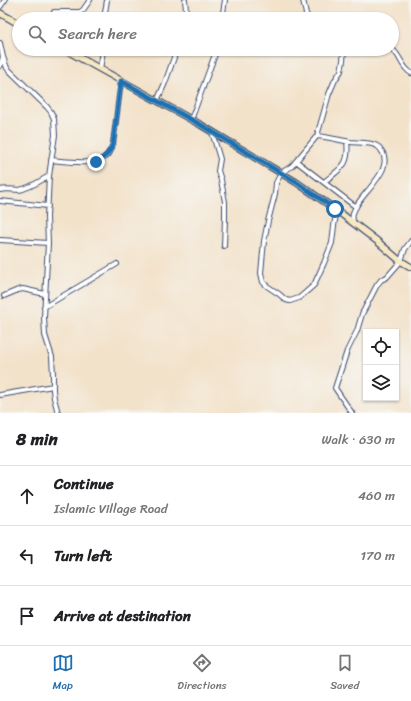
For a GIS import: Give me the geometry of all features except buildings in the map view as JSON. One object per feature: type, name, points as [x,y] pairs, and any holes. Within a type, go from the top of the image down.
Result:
[{"type":"street","points":[[0,6],[5,0]]},
{"type":"street","points":[[54,12],[80,12],[90,0]]},
{"type":"street","points":[[105,12],[107,0]]},
{"type":"street","points":[[185,0],[187,12]]},
{"type":"street","points":[[223,12],[225,0]]},
{"type":"street","points":[[303,0],[306,12]]},
{"type":"street","points":[[0,13],[12,20]]},
{"type":"street","points":[[0,43],[5,64],[11,72],[33,91],[48,107],[54,119],[55,135],[49,176],[47,217],[48,243],[44,317],[45,335],[52,357],[54,398],[58,413]]},
{"type":"street","points":[[77,56],[212,132],[296,182],[337,210],[400,261],[411,267]]},
{"type":"street","points":[[100,69],[102,56]]},
{"type":"street","points":[[157,101],[175,56]]},
{"type":"street","points":[[191,120],[214,56]]},
{"type":"street","points":[[337,210],[332,243],[314,285],[299,298],[290,301],[286,300],[263,282],[261,273],[264,241],[275,194],[276,183],[281,173],[292,166],[316,136],[329,94],[341,71],[343,56]]},
{"type":"street","points":[[399,56],[404,67],[411,73]]},
{"type":"street","points":[[0,66],[3,57]]},
{"type":"street","points":[[52,160],[90,163],[100,160],[108,154],[113,144],[121,81]]},
{"type":"street","points":[[212,132],[220,159],[218,171],[225,202],[224,246]]},
{"type":"street","points":[[316,136],[374,145],[378,146],[382,151],[386,163],[374,183],[356,207],[353,214],[353,222]]},
{"type":"street","points":[[324,182],[343,167],[348,150],[346,141]]},
{"type":"street","points":[[296,160],[356,207]]},
{"type":"street","points":[[0,190],[21,190],[49,176]]},
{"type":"street","points":[[0,201],[48,206]]},
{"type":"street","points":[[0,240],[48,243]]},
{"type":"street","points":[[352,413],[335,388],[346,351],[357,331],[362,314],[377,285],[381,280],[388,277],[400,261],[405,249],[411,241]]},
{"type":"street","points":[[44,307],[117,264]]},
{"type":"street","points":[[4,296],[23,289],[45,294]]},
{"type":"street","points":[[0,395],[53,386]]},
{"type":"route","points":[[96,162],[105,157],[111,150],[113,144],[121,81],[201,125],[296,182],[335,209]]}]
